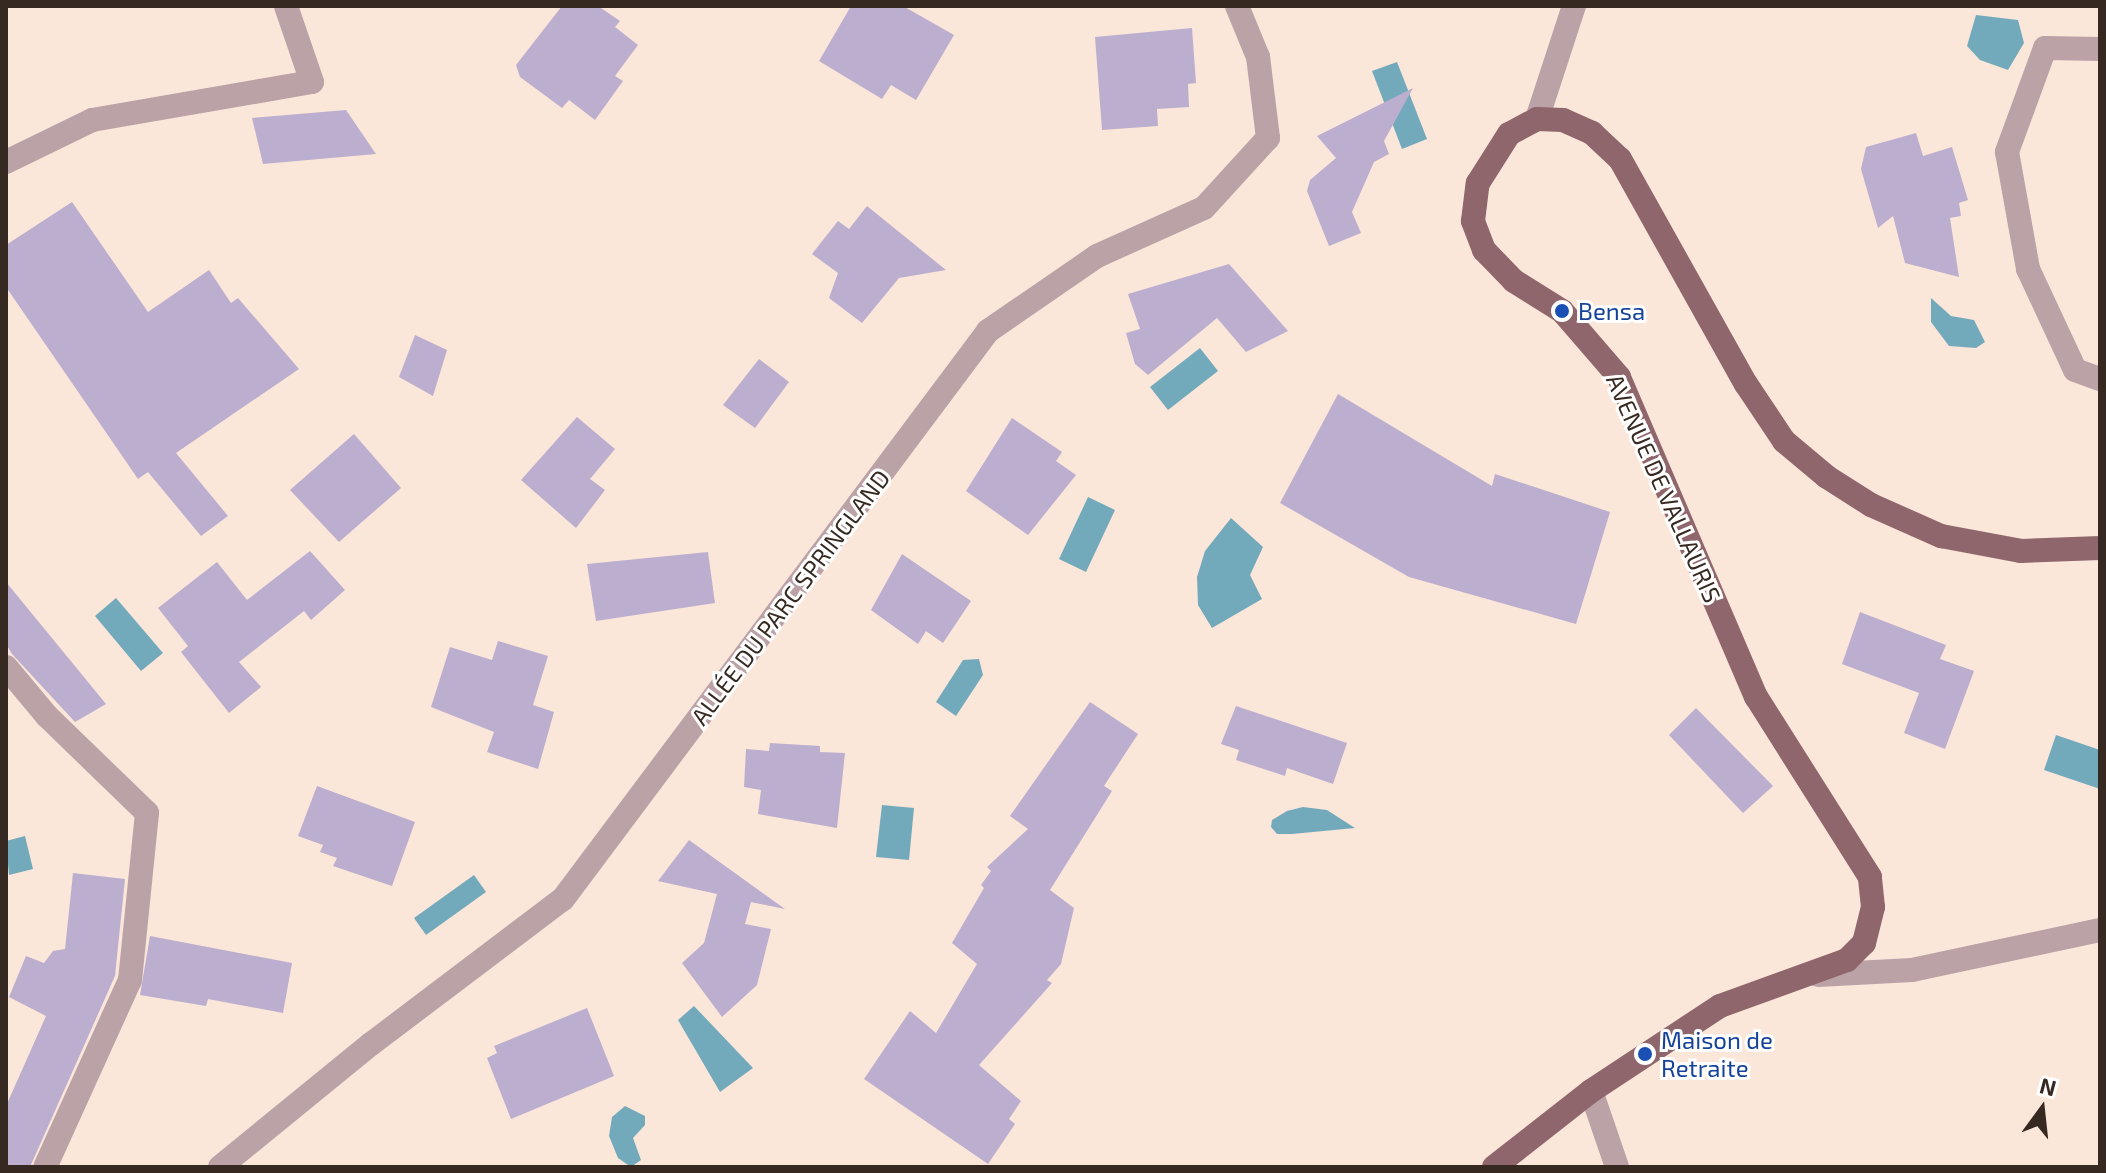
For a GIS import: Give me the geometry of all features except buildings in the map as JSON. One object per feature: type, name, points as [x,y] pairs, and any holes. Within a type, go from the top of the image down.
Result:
[{"type":"main road","points":[[1537,119],[1563,120],[1592,133],[1620,159],[1746,384],[1784,441],[1827,477],[1871,505],[1941,536],[2021,551],[2100,548]]},
{"type":"main road","name":"AVENUE DE VALLAURIS","points":[[1494,1167],[1591,1091],[1720,1006],[1818,975],[1847,960],[1864,943],[1873,907],[1870,877],[1756,697],[1619,377],[1562,311],[1514,281],[1484,250],[1473,221],[1478,183],[1491,155],[1509,134],[1537,119]]},
{"type":"street","points":[[6,162],[92,120],[312,82],[286,6]]},
{"type":"street","name":"ALLÉE DU PARC SPRINGLAND","points":[[220,1167],[371,1044],[563,899],[988,331],[1097,256],[1204,208],[1268,138],[1258,57],[1237,6]]},
{"type":"street","points":[[1537,119],[1574,6]]},
{"type":"street","points":[[2100,49],[2045,48],[2007,152],[2028,269],[2075,370],[2100,379]]},
{"type":"street","points":[[6,667],[47,716],[147,813],[130,980],[45,1167]]},
{"type":"street","points":[[1818,975],[1912,970],[2100,930]]},
{"type":"street","points":[[1591,1091],[1617,1167]]},
{"type":"water","points":[[1976,15],[2018,20],[2024,43],[2008,70],[1980,60],[1967,46]]},
{"type":"water","points":[[1397,62],[1427,139],[1402,149],[1372,71]]},
{"type":"water","points":[[1931,298],[1951,316],[1974,320],[1985,342],[1976,348],[1949,346],[1931,322]]},
{"type":"water","points":[[1200,348],[1218,371],[1168,410],[1150,387]]},
{"type":"water","points":[[1088,497],[1115,510],[1086,572],[1059,559]]},
{"type":"water","points":[[1231,518],[1263,547],[1250,575],[1262,599],[1212,628],[1198,605],[1197,577],[1205,551]]},
{"type":"water","points":[[116,598],[163,653],[141,671],[95,616]]},
{"type":"water","points":[[979,659],[983,675],[956,716],[936,702],[963,660]]},
{"type":"water","points":[[2056,735],[2100,750],[2100,789],[2044,770]]},
{"type":"water","points":[[882,805],[914,808],[909,860],[876,857]]},
{"type":"water","points":[[1303,807],[1327,810],[1355,828],[1277,834],[1271,827],[1272,820],[1287,811]]},
{"type":"water","points":[[25,836],[33,869],[9,875],[6,841]]},
{"type":"water","points":[[474,875],[486,892],[426,935],[414,918]]},
{"type":"water","points":[[694,1006],[753,1068],[720,1092],[678,1020]]},
{"type":"water","points":[[625,1106],[645,1116],[645,1125],[633,1138],[641,1160],[631,1167],[618,1158],[609,1136],[612,1117]]},
{"type":"place","name":"Bensa","points":[[1562,311]]},
{"type":"place","name":"Maison de Retraite","points":[[1645,1054]]}]
